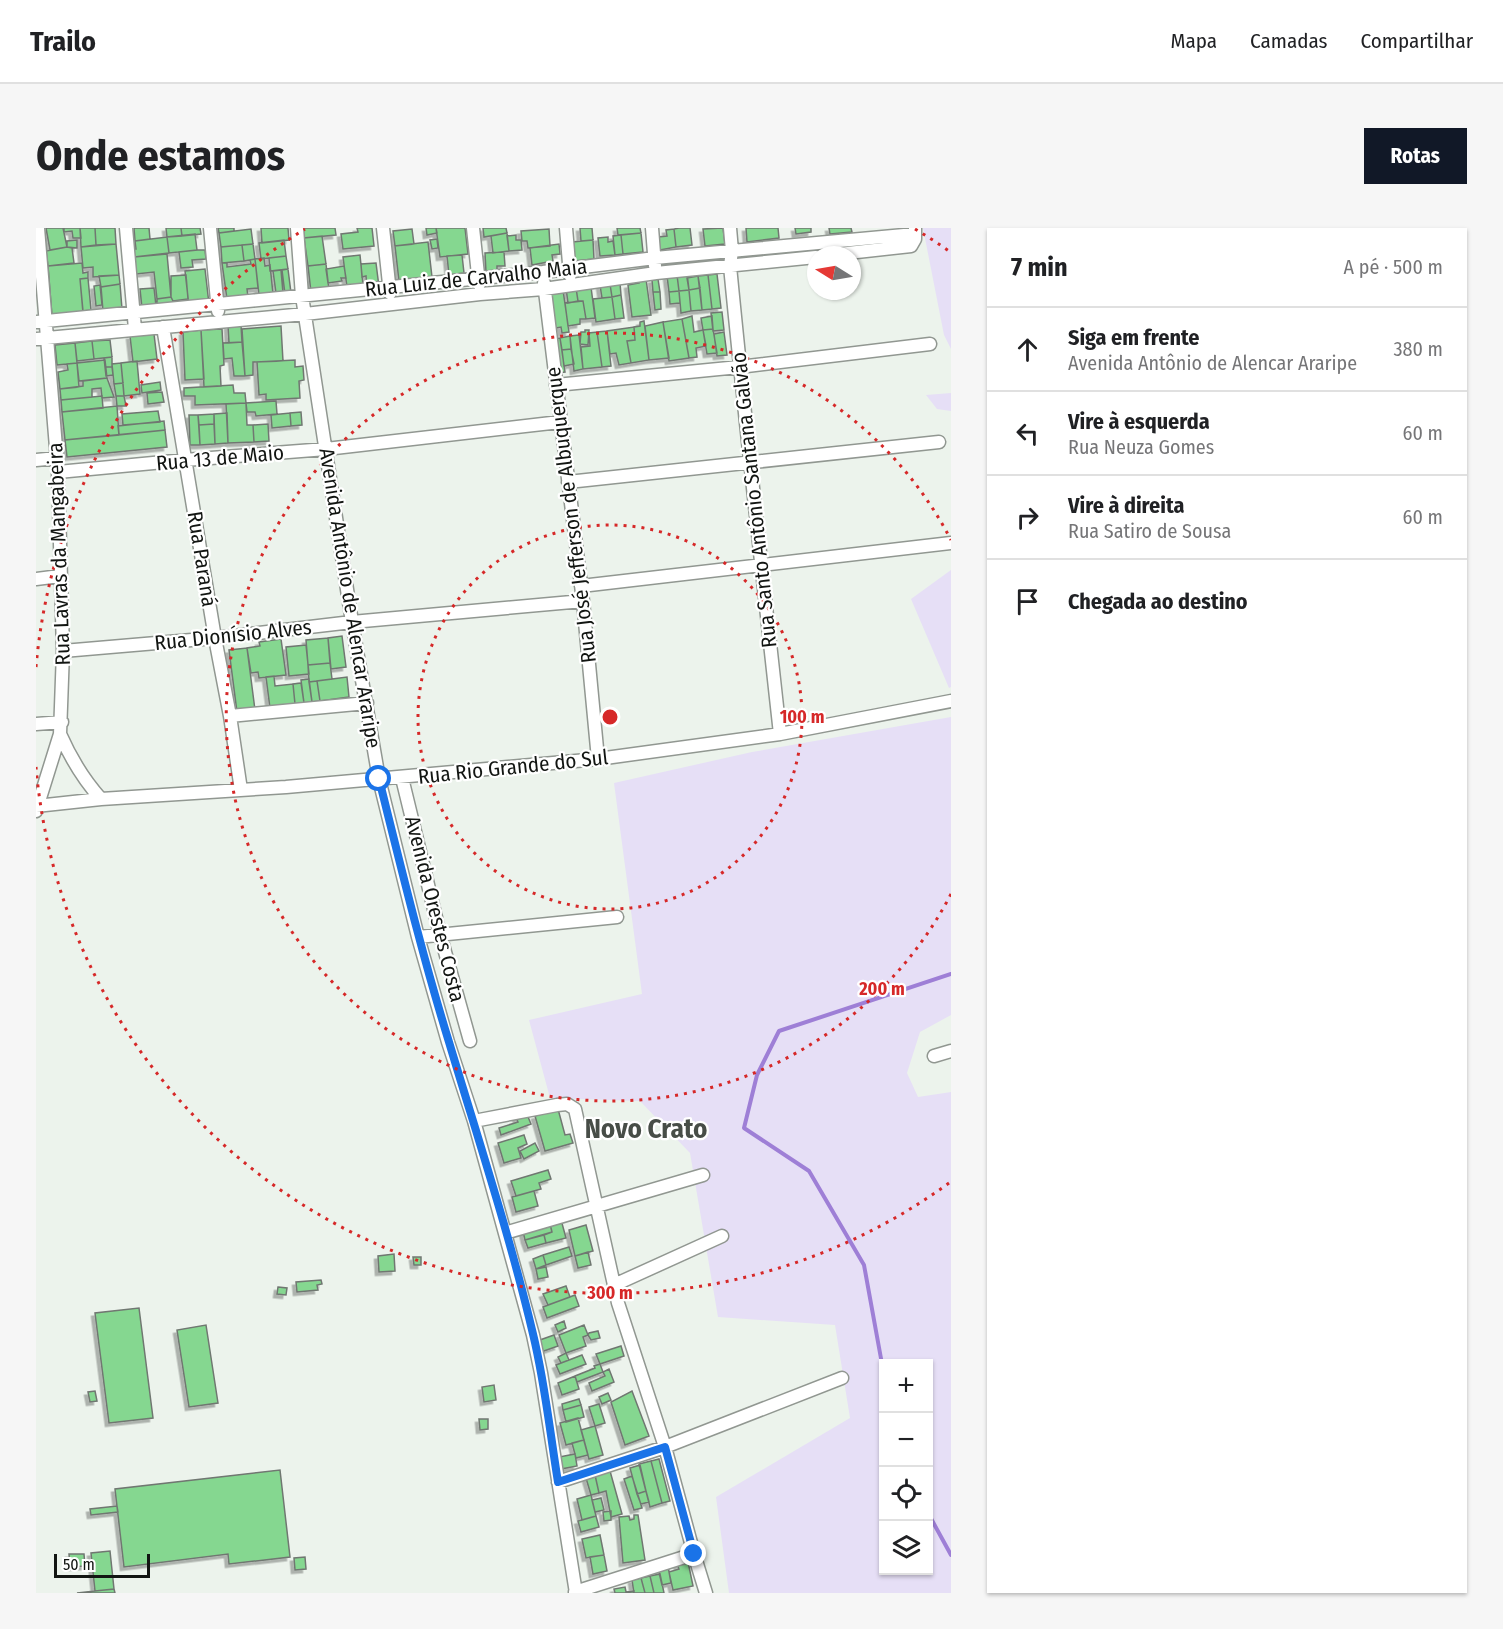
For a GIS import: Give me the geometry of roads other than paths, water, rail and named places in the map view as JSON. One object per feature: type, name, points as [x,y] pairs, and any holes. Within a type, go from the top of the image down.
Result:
[{"type":"street","name":"Rua Lavras da Mangabeira","points":[[36,807],[61,728],[63,651],[58,472],[41,339],[38,228]]},
{"type":"street","points":[[126,228],[135,329]]},
{"type":"street","points":[[210,228],[219,321]]},
{"type":"street","name":"Avenida Antônio de Alencar Araripe","points":[[297,228],[304,314],[379,779],[418,937],[474,1121],[533,1335],[576,1592]]},
{"type":"street","points":[[383,228],[392,303]]},
{"type":"street","points":[[473,228],[480,294]]},
{"type":"street","points":[[566,228],[571,285]]},
{"type":"street","points":[[652,228],[656,273]]},
{"type":"street","name":"Rua Santo Antônio Santana Galvão","points":[[730,228],[732,251],[730,266],[739,367],[780,734]]},
{"type":"street","points":[[827,228],[829,246]]},
{"type":"street","name":"Rua Luiz de Carvalho Maia","points":[[851,246],[915,231],[914,243],[911,246],[861,249]]},
{"type":"street","name":"Rua Luiz de Carvalho Maia","points":[[41,321],[543,272],[655,258],[732,251],[807,251]]},
{"type":"street","name":"Rua Luiz de Carvalho Maia","points":[[41,339],[544,289],[656,273],[807,257]]},
{"type":"street","name":"Rua José Jefferson de Albuquerque","points":[[543,272],[583,601],[598,759]]},
{"type":"street","name":"Rua Paraná","points":[[163,327],[241,790]]},
{"type":"street","points":[[556,386],[930,344]]},
{"type":"street","name":"Rua 13 de Maio","points":[[58,472],[326,449],[561,422]]},
{"type":"street","points":[[568,482],[939,442]]},
{"type":"street","points":[[36,460],[57,458]]},
{"type":"street","points":[[581,586],[951,543]]},
{"type":"street","points":[[36,579],[60,576]]},
{"type":"street","name":"Rua Dionísio Alves","points":[[63,651],[583,601]]},
{"type":"street","name":"Rua Rio Grande do Sul","points":[[36,807],[100,799],[402,778],[598,759],[780,734],[951,701]]},
{"type":"street","points":[[230,716],[367,703]]},
{"type":"street","points":[[36,723],[61,728],[69,755],[86,783],[100,799]]},
{"type":"street","name":"Avenida Orestes Costa","points":[[402,778],[440,934],[470,1041]]},
{"type":"street","points":[[418,937],[617,917]]},
{"type":"street","points":[[934,1056],[951,1051]]},
{"type":"street","points":[[474,1121],[557,1105],[567,1104],[575,1109],[618,1303],[665,1447],[706,1593]]},
{"type":"street","points":[[505,1233],[703,1174]]},
{"type":"street","points":[[614,1285],[722,1236]]},
{"type":"street","points":[[558,1482],[665,1447],[842,1378]]},
{"type":"street","points":[[576,1592],[695,1559]]},
{"type":"waterway","points":[[881,1359],[864,1265],[809,1171],[744,1128],[757,1075],[779,1031],[951,974]]},
{"type":"waterway","points":[[932,1521],[951,1555]]},
{"type":"district","name":"Novo Crato","points":[[646,1129]]}]
